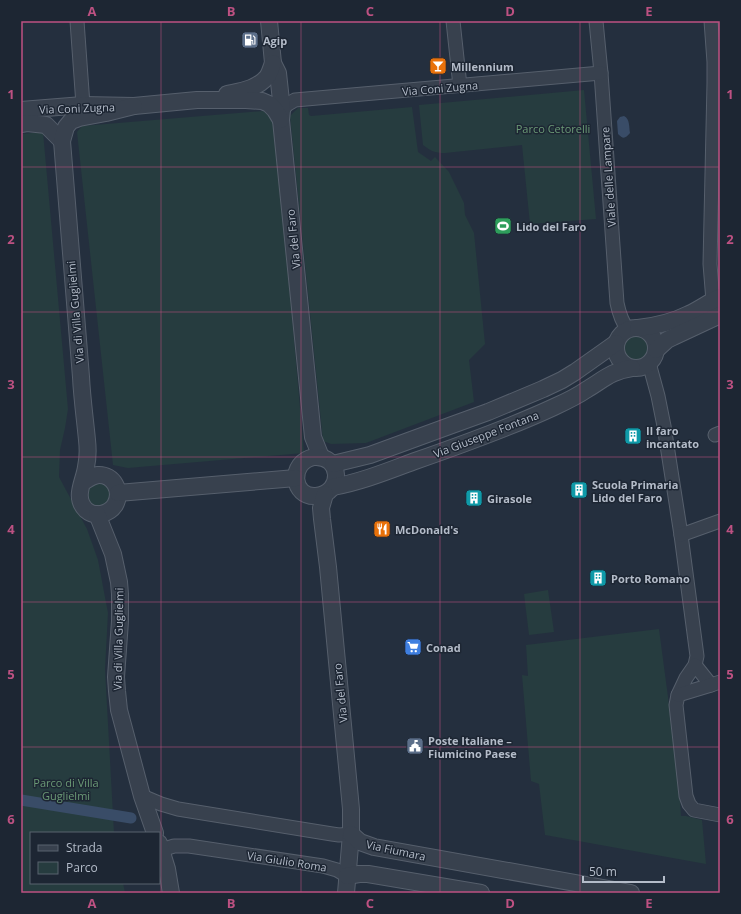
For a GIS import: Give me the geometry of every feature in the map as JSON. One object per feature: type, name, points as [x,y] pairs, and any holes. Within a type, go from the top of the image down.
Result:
[{"type":"street","points":[[76,21],[83,105]]},
{"type":"street","name":"Via del Faro","points":[[270,21],[273,63],[278,73],[313,437],[327,460]]},
{"type":"street","points":[[453,21],[460,86]]},
{"type":"street","name":"Viale delle Lampare","points":[[596,21],[617,303],[623,323],[633,329]]},
{"type":"street","points":[[711,21],[717,70],[710,258],[716,299],[718,316],[667,340],[644,367],[632,368],[620,362],[615,349],[616,342],[623,333],[633,329],[661,325],[675,320],[691,314],[716,299]]},
{"type":"street","name":"Via Coni Zugna","points":[[197,100],[245,90],[259,85],[268,76],[273,63]]},
{"type":"street","name":"Via Coni Zugna","points":[[21,110],[83,105],[134,106],[197,100],[246,100],[262,101],[269,104],[281,115],[288,104],[295,100],[600,73]]},
{"type":"street","name":"Via Coni Zugna","points":[[21,124],[27,123],[46,125],[62,141],[66,127],[71,121],[134,106]]},
{"type":"street","name":"Via di Villa Guglielmi","points":[[62,141],[80,370],[88,450],[86,469],[82,483]]},
{"type":"street","points":[[633,329],[644,330],[649,333],[655,344],[652,357],[681,535],[697,656],[695,665],[686,678],[676,704],[686,796],[689,804],[694,810],[720,815]]},
{"type":"street","name":"Via Giuseppe Fontana","points":[[327,460],[363,457],[452,426],[495,409],[562,380],[616,342]]},
{"type":"street","name":"Via Giuseppe Fontana","points":[[329,490],[472,441],[563,403],[611,374],[632,368]]},
{"type":"street","points":[[309,458],[327,460],[336,472],[336,478],[329,490],[312,496],[305,494],[299,487],[296,478],[298,467],[303,461],[309,458]]},
{"type":"street","points":[[93,476],[104,476],[110,478],[116,486],[118,493],[118,500],[113,508],[106,512],[97,514],[90,513],[83,506],[79,497],[82,483],[93,476]]},
{"type":"street","points":[[118,493],[296,478]]},
{"type":"street","name":"Via del Faro","points":[[329,490],[322,503],[321,513],[351,801],[346,893]]},
{"type":"street","name":"Via di Villa Guglielmi","points":[[97,514],[113,554],[119,582],[120,621],[116,670],[121,718],[142,796],[155,832]]},
{"type":"street","points":[[681,535],[720,521]]},
{"type":"street","points":[[695,665],[716,683]]},
{"type":"street","points":[[678,696],[716,683]]},
{"type":"street","points":[[142,796],[161,804],[178,808],[332,834],[350,834]]},
{"type":"street","name":"Via Fiumara","points":[[350,834],[360,842],[374,847],[631,893]]},
{"type":"street","name":"Via Giulio Roma","points":[[160,847],[189,846],[324,866],[337,870],[347,876]]},
{"type":"street","points":[[160,847],[167,868],[171,893]]},
{"type":"street","points":[[347,876],[371,874],[481,893]]},
{"type":"green space","name":"Parco Cetorelli","points":[[584,90],[596,219],[530,224],[522,145],[438,153],[423,145],[419,105]]},
{"type":"green space","points":[[412,107],[418,152],[431,161],[435,157],[449,172],[464,203],[465,215],[474,233],[485,344],[469,360],[474,402],[366,443],[331,444],[323,441],[290,116],[298,108],[308,108],[309,115],[311,116]]},
{"type":"green space","points":[[263,111],[270,115],[275,123],[304,453],[128,468],[113,465],[77,132],[82,126]]},
{"type":"green space","name":"Parco di Villa Guglielmi","points":[[43,132],[68,409],[60,450],[59,477],[87,529],[98,560],[108,613],[105,669],[114,832],[30,832],[30,884],[123,884],[125,893],[21,893],[21,134]]},
{"type":"green space","points":[[635,334],[645,338],[649,348],[645,358],[635,362],[625,358],[621,348],[625,338]]},
{"type":"green space","points":[[100,479],[113,490],[107,506],[90,506],[84,490]]},
{"type":"green space","points":[[548,590],[554,632],[529,635],[524,594]]},
{"type":"green space","points":[[659,629],[681,816],[702,820],[706,864],[545,835],[539,784],[531,781],[522,675],[528,676],[526,645]]},
{"type":"water","points":[[624,116],[628,121],[630,133],[624,138],[618,134],[617,121],[620,117]]},
{"type":"waterway","points":[[21,800],[131,818]]},
{"type":"place","name":"Agip","points":[[250,40]]},
{"type":"place","name":"Millennium","points":[[438,66]]},
{"type":"place","name":"Lido del Faro","points":[[503,226]]},
{"type":"place","name":"Il faro incantato","points":[[633,436]]},
{"type":"place","name":"Scuola Primaria Lido del Faro","points":[[579,490]]},
{"type":"place","name":"Girasole","points":[[474,498]]},
{"type":"place","name":"McDonald's","points":[[382,529]]},
{"type":"place","name":"Porto Romano","points":[[598,578]]},
{"type":"place","name":"Conad","points":[[413,647]]},
{"type":"place","name":"Poste Italiane – Fiumicino Paese","points":[[415,746]]}]
